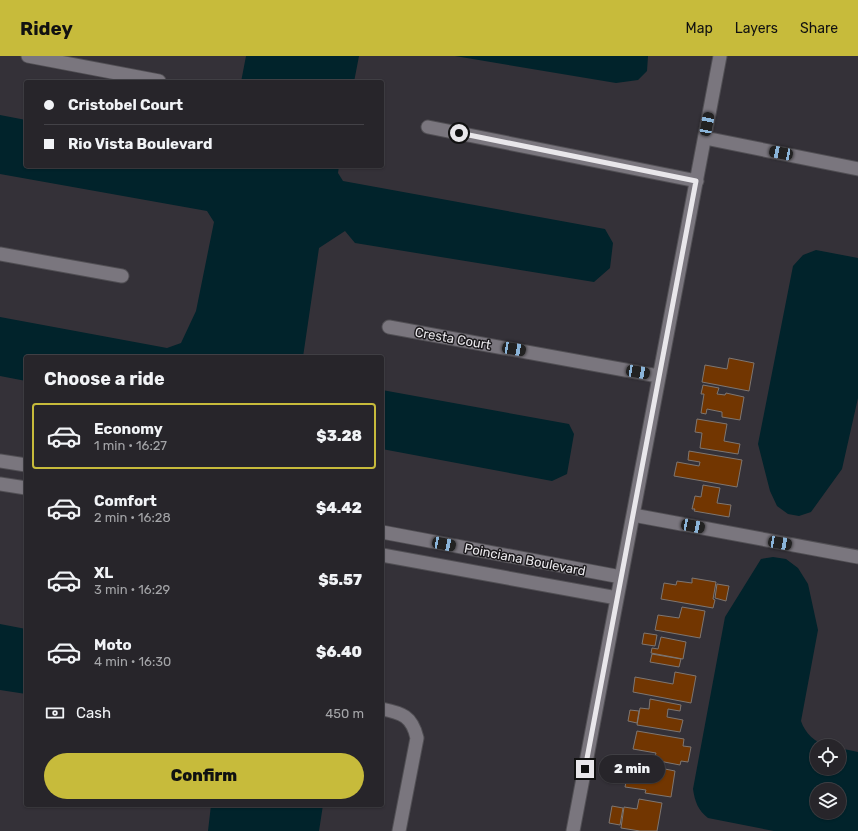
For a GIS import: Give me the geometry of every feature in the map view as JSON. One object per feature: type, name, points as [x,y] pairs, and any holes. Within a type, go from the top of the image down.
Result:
[{"type":"street","points":[[28,56],[154,80]]},
{"type":"street","points":[[573,831],[658,376],[720,56]]},
{"type":"street","points":[[428,127],[696,181]]},
{"type":"street","points":[[705,138],[858,169]]},
{"type":"street","points":[[0,254],[122,276]]},
{"type":"street","name":"Cresta Court","points":[[389,327],[658,376]]},
{"type":"street","points":[[0,461],[24,465]]},
{"type":"street","points":[[0,484],[24,488]]},
{"type":"street","points":[[633,515],[858,557]]},
{"type":"street","name":"Poinciana Boulevard","points":[[384,532],[621,577]]},
{"type":"street","name":"Poinciana Boulevard","points":[[384,555],[617,598]]},
{"type":"street","points":[[384,709],[397,712],[406,716],[412,723],[417,738],[399,831]]},
{"type":"water","points":[[246,56],[359,56],[354,80],[241,80]]},
{"type":"water","points":[[455,56],[648,56],[647,71],[638,80],[616,83]]},
{"type":"water","points":[[0,115],[24,120],[24,168],[339,168],[338,173],[343,181],[605,229],[613,243],[610,268],[594,282],[355,243],[345,231],[319,248],[303,355],[24,355],[24,381],[0,376],[0,317],[167,348],[181,343],[196,311],[214,222],[207,211],[0,174]]},
{"type":"water","points":[[816,250],[858,258],[858,398],[842,469],[811,512],[799,516],[788,514],[777,506],[770,491],[758,444],[793,266],[803,255]]},
{"type":"water","points":[[384,390],[569,424],[574,434],[567,474],[552,481],[384,449]]},
{"type":"water","points":[[773,557],[786,559],[798,568],[808,584],[818,630],[801,721],[805,730],[814,739],[810,739],[810,775],[846,775],[846,749],[858,752],[858,831],[774,831],[708,818],[699,809],[693,789],[725,617],[761,559]]},
{"type":"water","points":[[0,624],[24,629],[24,694],[0,690]]},
{"type":"water","points":[[211,807],[323,807],[319,831],[208,831]]},
{"type":"building","points":[[729,358],[754,363],[749,391],[702,382],[705,365],[727,369]]},
{"type":"building","points":[[703,385],[719,388],[717,394],[725,395],[726,393],[744,397],[740,420],[722,417],[722,412],[707,409],[706,414],[701,413],[704,394],[701,394]]},
{"type":"building","points":[[697,419],[727,424],[724,441],[740,444],[738,454],[700,448],[702,433],[695,432]]},
{"type":"building","points":[[689,451],[742,460],[737,487],[674,476],[677,462],[699,466],[700,462],[688,460]]},
{"type":"building","points":[[703,485],[720,488],[717,503],[731,505],[729,517],[694,511],[695,509],[692,509],[695,496],[701,497]]},
{"type":"building","points":[[692,578],[716,582],[713,608],[661,599],[664,583],[676,585],[677,581],[692,583]]},
{"type":"building","points":[[717,584],[729,586],[726,601],[715,598]]},
{"type":"building","points":[[682,607],[705,611],[700,638],[655,630],[658,615],[679,618]]},
{"type":"building","points":[[644,633],[657,635],[655,646],[642,644]]},
{"type":"building","points":[[661,637],[686,642],[683,659],[651,653],[652,648],[658,649]]},
{"type":"building","points":[[652,654],[681,659],[679,667],[650,662]]},
{"type":"building","points":[[675,672],[696,676],[691,703],[633,692],[635,677],[673,684]]},
{"type":"building","points":[[650,699],[681,705],[680,711],[668,709],[667,717],[683,720],[680,732],[637,725],[640,708],[649,709]]},
{"type":"building","points":[[630,710],[639,711],[637,723],[628,721]]},
{"type":"building","points":[[637,731],[684,739],[683,746],[691,747],[688,762],[681,761],[680,765],[654,760],[656,753],[633,749]]},
{"type":"building","points":[[621,759],[647,764],[648,768],[654,769],[655,767],[675,771],[671,797],[645,793],[646,790],[625,787],[628,772],[619,770]]},
{"type":"building","points":[[639,799],[662,803],[657,831],[640,831],[621,828],[624,807],[637,809]]},
{"type":"building","points":[[612,806],[623,808],[620,825],[609,823]]},
{"type":"route","points":[[459,133],[696,181],[585,769]]}]
